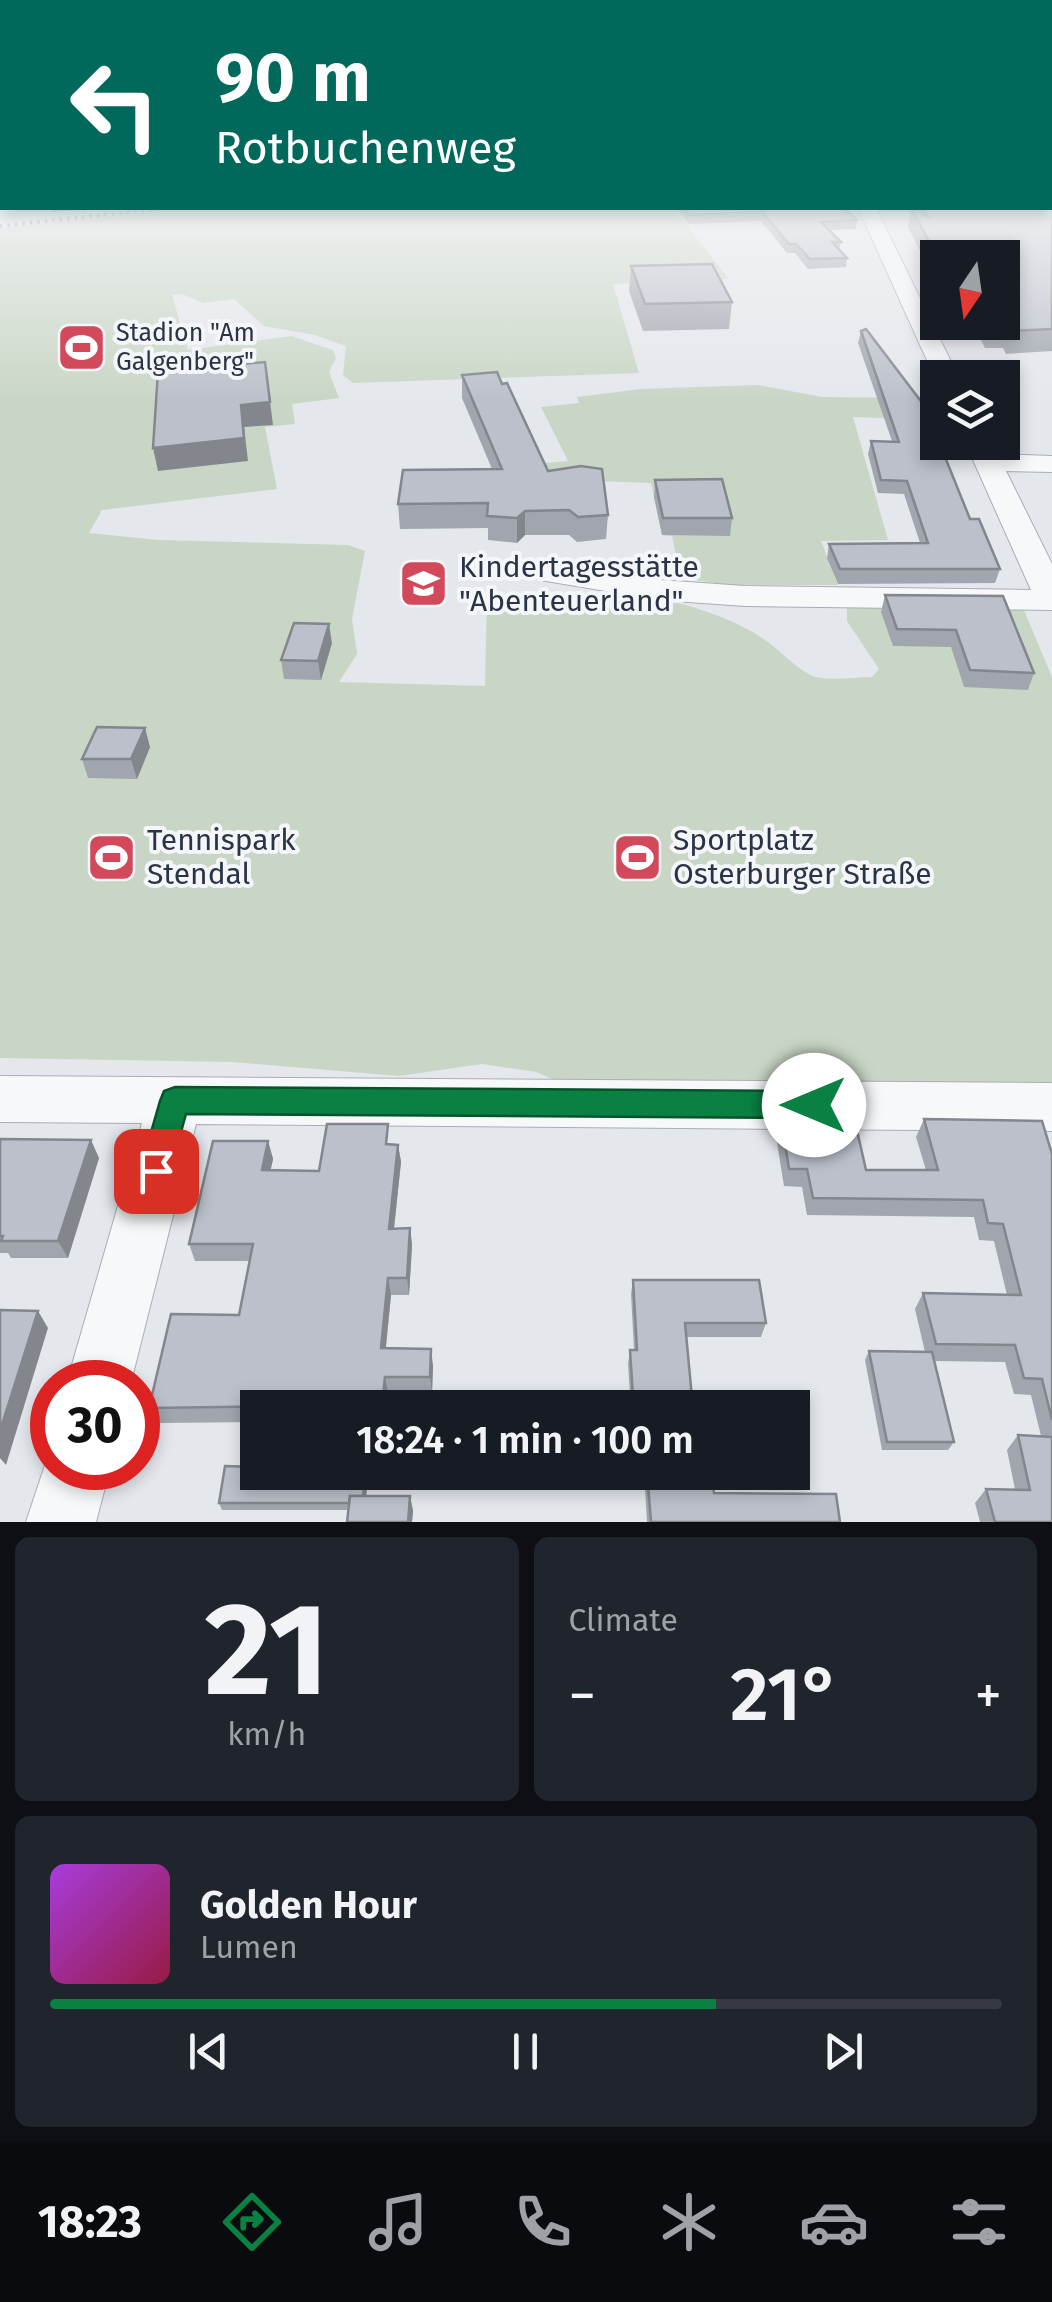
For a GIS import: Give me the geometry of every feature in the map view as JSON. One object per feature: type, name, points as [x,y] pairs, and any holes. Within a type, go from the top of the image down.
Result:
[{"type":"street","points":[[892,260],[939,360]]},
{"type":"street","points":[[1020,458],[1052,464]]},
{"type":"street","points":[[546,571],[660,590],[745,596],[1052,599],[987,460]]},
{"type":"street","points":[[0,1099],[1052,1106]]},
{"type":"street","points":[[105,1360],[175,1101]]},
{"type":"street","points":[[62,1522],[70,1490]]},
{"type":"green space","points":[[0,260],[714,260],[729,279],[613,284],[639,373],[353,383],[343,375],[346,346],[315,335],[264,326],[234,299],[203,303],[182,294],[172,295],[188,350],[291,336],[333,350],[336,358],[329,372],[339,398],[292,404],[295,424],[265,427],[277,489],[102,510],[89,533],[159,540],[348,545],[365,551],[352,619],[357,654],[339,682],[485,686],[487,596],[553,595],[563,607],[621,609],[631,595],[682,604],[736,623],[765,640],[803,671],[830,679],[872,677],[879,669],[847,621],[847,605],[1023,608],[1052,677],[1052,1088],[562,1083],[536,1072],[482,1064],[399,1076],[233,1062],[0,1058]]},
{"type":"green space","points":[[758,385],[822,397],[920,398],[920,419],[853,417],[888,540],[821,541],[838,585],[729,585],[648,573],[679,570],[672,536],[662,535],[651,483],[541,479],[534,464],[568,461],[541,407],[579,403],[577,397],[640,389]]},
{"type":"building","points":[[1020,260],[1052,260],[1052,329],[1020,331]]},
{"type":"building","points":[[712,264],[732,302],[645,304],[631,266]]},
{"type":"building","points":[[866,329],[920,400],[920,460],[946,460],[970,519],[979,519],[1000,569],[840,569],[829,544],[928,543],[907,481],[881,480],[871,441],[899,442],[861,331]]},
{"type":"building","points":[[265,362],[270,402],[241,405],[244,438],[153,448],[158,371]]},
{"type":"building","points":[[497,372],[502,384],[507,383],[548,471],[581,466],[602,469],[608,515],[578,517],[569,510],[525,511],[517,518],[487,516],[488,503],[398,504],[403,470],[502,469],[462,375]]},
{"type":"building","points":[[722,479],[732,518],[663,518],[655,480]]},
{"type":"building","points":[[885,595],[1003,596],[1034,673],[970,670],[956,630],[897,629]]},
{"type":"building","points":[[294,623],[329,624],[318,661],[281,660]]},
{"type":"building","points":[[97,727],[145,728],[131,759],[82,759]]},
{"type":"building","points":[[924,1119],[1042,1121],[1052,1154],[1052,1420],[1042,1379],[1024,1378],[1015,1345],[936,1344],[923,1293],[1021,1295],[1003,1224],[988,1223],[983,1200],[813,1198],[807,1169],[789,1169],[782,1125],[856,1126],[866,1170],[938,1170]]},
{"type":"building","points":[[327,1124],[388,1124],[386,1144],[398,1145],[389,1229],[410,1228],[407,1278],[388,1278],[381,1348],[431,1349],[430,1377],[385,1377],[384,1390],[240,1390],[240,1407],[160,1408],[160,1361],[171,1314],[239,1315],[253,1244],[189,1244],[213,1141],[268,1141],[262,1170],[319,1171]]},
{"type":"building","points":[[0,1139],[91,1140],[58,1241],[1,1241]]},
{"type":"building","points":[[633,1280],[759,1280],[766,1323],[685,1323],[691,1390],[633,1390],[630,1350],[637,1350]]},
{"type":"building","points":[[0,1310],[38,1311],[0,1431]]},
{"type":"building","points":[[869,1351],[932,1352],[954,1442],[887,1442]]},
{"type":"building","points":[[1018,1435],[1052,1437],[1052,1522],[995,1522],[986,1489],[1030,1490]]},
{"type":"building","points":[[225,1466],[240,1466],[240,1490],[364,1490],[363,1496],[350,1496],[349,1503],[219,1503]]},
{"type":"building","points":[[648,1490],[836,1494],[840,1522],[651,1522]]},
{"type":"building","points":[[350,1496],[410,1496],[408,1522],[347,1522]]},
{"type":"place","name":"Stadion \"Am Galgenberg\"","points":[[81,347]]},
{"type":"place","name":"Kindertagesstätte \"Abenteuerland\"","points":[[424,584]]},
{"type":"place","name":"Tennispark Stendal","points":[[112,857]]},
{"type":"place","name":"Sportplatz Osterburger Straße","points":[[638,857]]},
{"type":"route","points":[[156,1171],[175,1101],[814,1105]]}]
